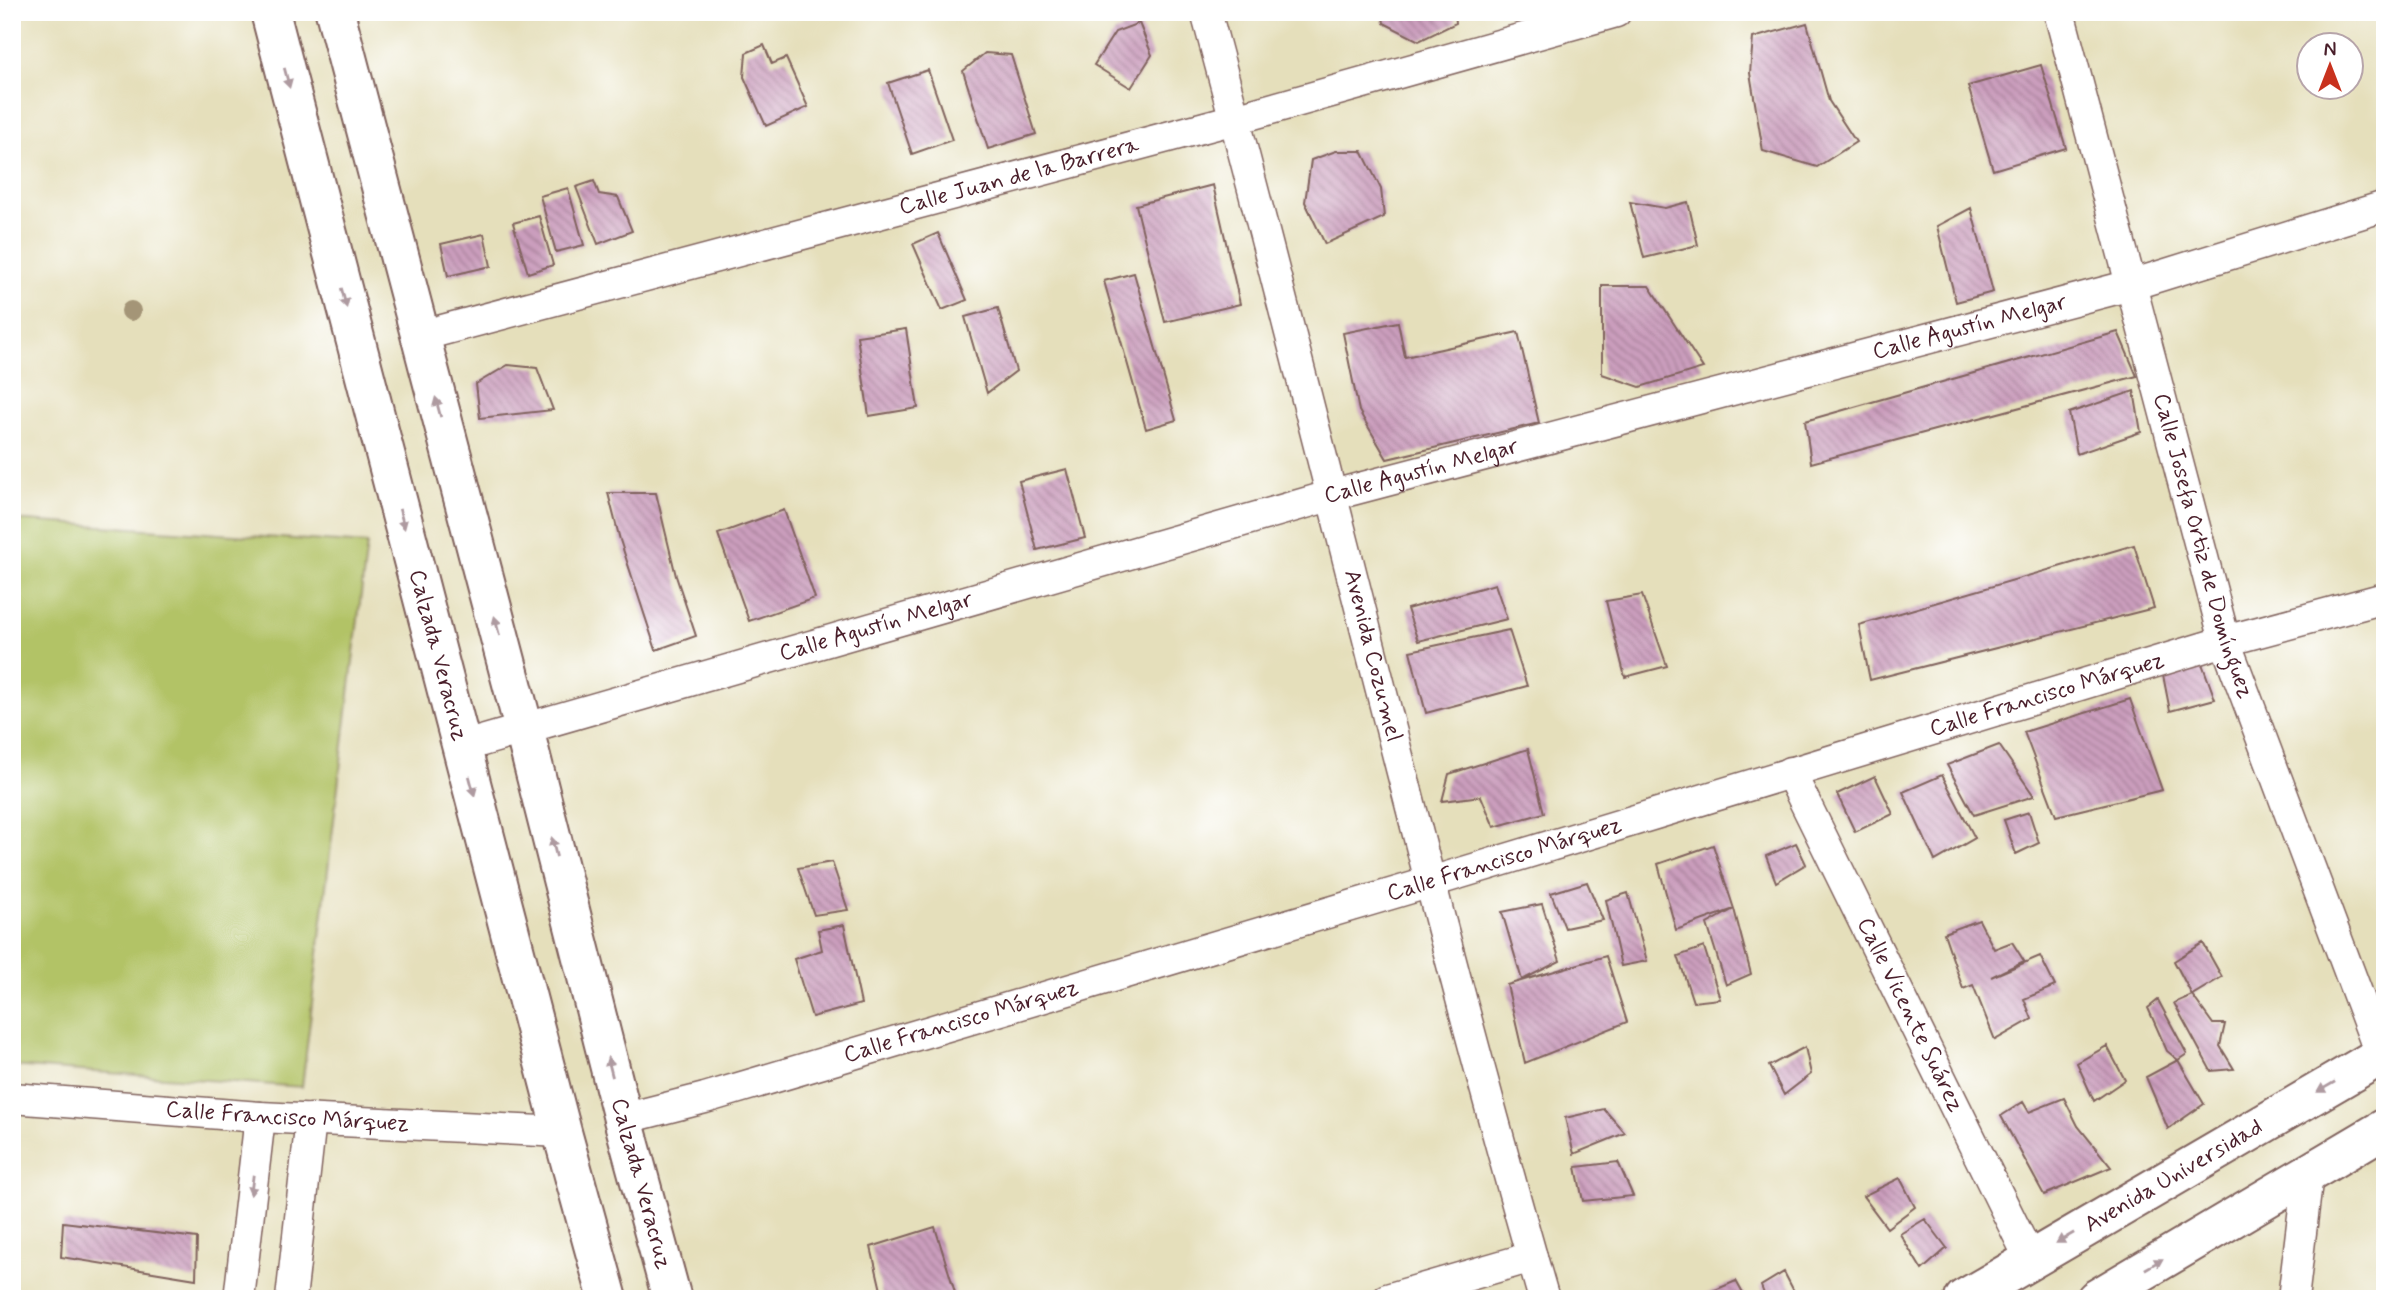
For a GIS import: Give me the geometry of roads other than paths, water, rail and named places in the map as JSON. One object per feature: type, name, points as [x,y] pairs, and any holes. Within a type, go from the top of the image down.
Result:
[{"type":"main road","name":"Calzada Veracruz","points":[[270,12],[608,1299]]},
{"type":"main road","name":"Calzada Veracruz","points":[[335,12],[672,1299]]},
{"type":"main road","name":"Avenida Universidad","points":[[1964,1299],[2383,1059]]},
{"type":"main road","points":[[2096,1299],[2385,1128]]},
{"type":"street","name":"Avenida Cozumel","points":[[1206,12],[1431,882],[1544,1299]]},
{"type":"street","name":"Calle Juan de la Barrera","points":[[420,336],[1235,119],[1616,12]]},
{"type":"street","name":"Calle Josefa Ortiz de Domínguez","points":[[2059,12],[2225,641],[2383,1059]]},
{"type":"street","name":"Calle Agustín Melgar","points":[[461,747],[1333,495],[2131,285],[2385,206]]},
{"type":"street","name":"Calle Francisco Márquez","points":[[623,1119],[705,1098],[1431,882],[2225,641],[2385,598]]},
{"type":"street","name":"Calle Vicente Suárez","points":[[1790,772],[2030,1259]]},
{"type":"street","name":"Calle Francisco Márquez","points":[[12,1098],[260,1117],[562,1132]]},
{"type":"street","points":[[239,1299],[260,1117]]},
{"type":"street","points":[[291,1299],[311,1119]]},
{"type":"street","points":[[2293,1299],[2308,1174]]},
{"type":"street","points":[[1387,1299],[1532,1258]]}]
